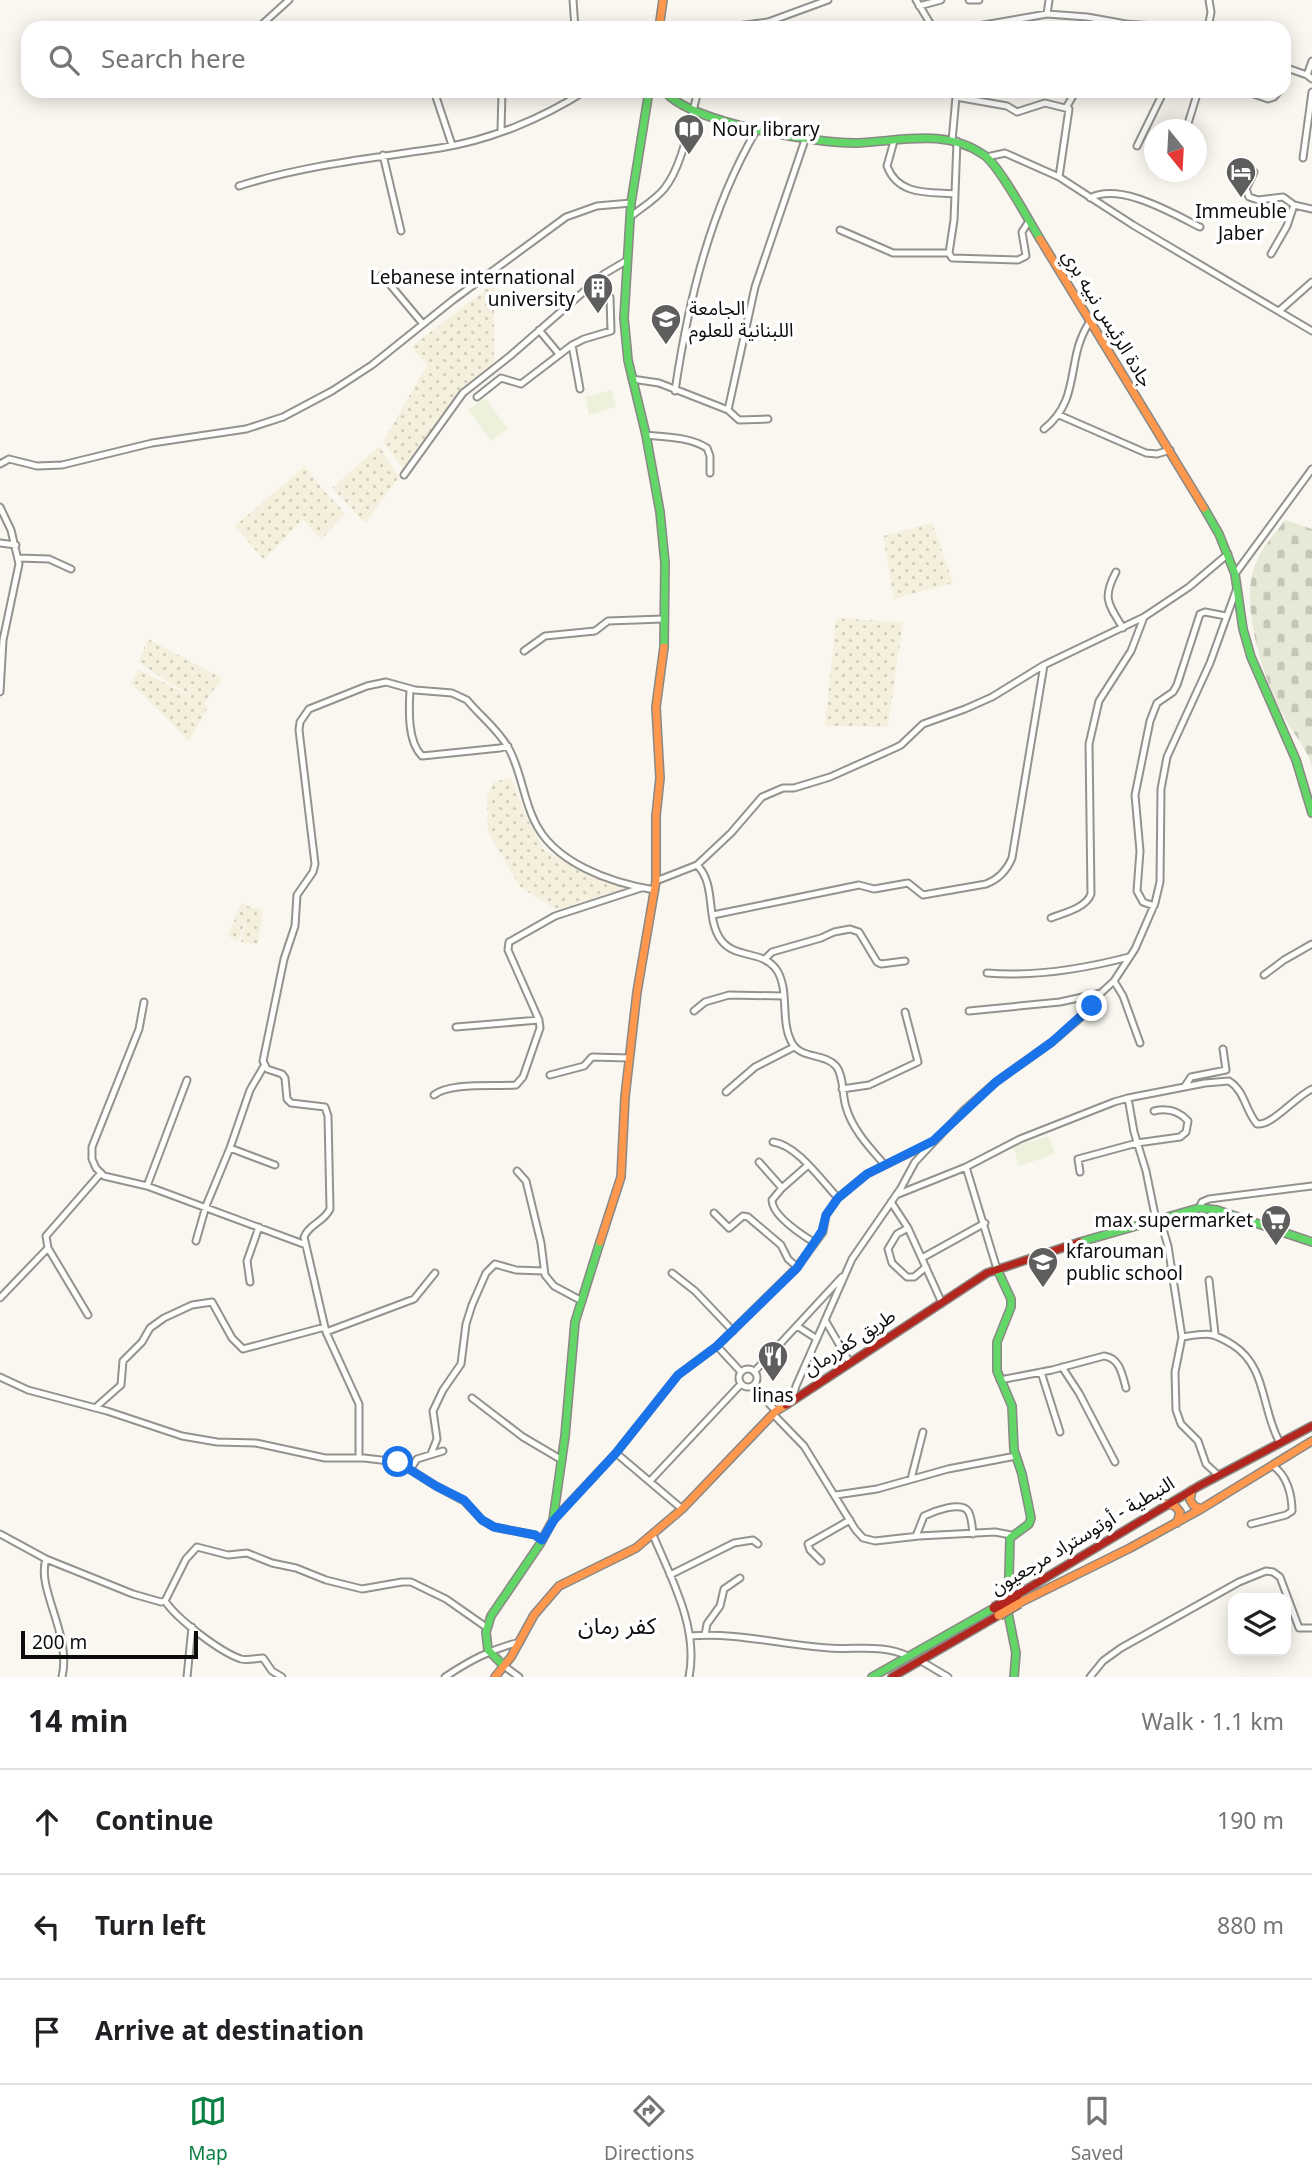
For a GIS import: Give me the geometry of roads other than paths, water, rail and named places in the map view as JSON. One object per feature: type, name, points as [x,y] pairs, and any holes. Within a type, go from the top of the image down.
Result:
[{"type":"main road","points":[[660,21],[663,0]]},
{"type":"main road","points":[[504,1666],[488,1652],[486,1627],[554,1520],[569,1404],[572,1335],[621,1177],[629,1058],[637,992],[656,886],[656,817],[660,768],[656,707],[663,658],[664,563],[646,435],[632,379],[625,335],[626,261],[631,204],[648,98]]},
{"type":"main road","name":"جادة الرئيس نبيه بري","points":[[672,98],[693,111],[756,131],[856,143],[925,137],[969,145],[987,157],[1170,450],[1219,534],[1236,574],[1243,629],[1251,657],[1296,760],[1312,810]]},
{"type":"main road","name":"طريق كفررمان","points":[[495,1677],[520,1642],[534,1615],[559,1586],[636,1548],[682,1509],[774,1413],[997,1269],[1110,1232],[1199,1208],[1217,1210],[1312,1242]]},
{"type":"main road","points":[[997,1269],[1011,1299],[1011,1307],[999,1333],[996,1348],[997,1371],[1012,1406],[1016,1456],[1031,1518],[1027,1526],[1011,1535],[1008,1614],[1016,1653],[1014,1677]]},
{"type":"main road","name":"النبطية - أوتوستراد مرجعيون","points":[[1018,1599],[1167,1504],[1279,1441],[1312,1426]]},
{"type":"main road","name":"النبطية - أوتوستراد مرجعيون","points":[[872,1677],[1018,1599],[1177,1522],[1312,1441]]},
{"type":"main road","points":[[1192,1490],[1190,1500],[1194,1506],[1201,1509]]},
{"type":"main road","points":[[1167,1504],[1180,1511],[1177,1522]]},
{"type":"main road","name":"النبطية - أوتوستراد مرجعيون","points":[[892,1677],[996,1611]]},
{"type":"street","points":[[266,21],[289,0]]},
{"type":"street","points":[[573,0],[574,21]]},
{"type":"street","points":[[778,21],[828,0]]},
{"type":"street","points":[[929,21],[917,3],[941,0]]},
{"type":"street","points":[[969,0],[979,0]]},
{"type":"street","points":[[1047,15],[1049,0]]},
{"type":"street","points":[[1209,0],[1212,12],[1210,21]]},
{"type":"street","points":[[1010,21],[1047,15],[1087,17],[1101,21]]},
{"type":"street","points":[[1291,69],[1309,77],[1312,61]]},
{"type":"street","points":[[1303,158],[1312,92]]},
{"type":"street","points":[[436,98],[452,145]]},
{"type":"street","points":[[501,131],[502,98]]},
{"type":"street","points":[[239,186],[305,168],[452,145],[501,131],[556,109],[574,98]]},
{"type":"street","points":[[630,217],[663,191],[671,179],[696,98]]},
{"type":"street","points":[[955,98],[956,194],[949,253],[952,258],[1024,259],[1026,252],[1022,232],[1029,221]]},
{"type":"street","points":[[972,98],[1007,106],[1017,112],[1045,103],[1069,109]]},
{"type":"street","points":[[1059,177],[1068,103],[1071,98]]},
{"type":"street","points":[[1137,146],[1161,98]]},
{"type":"street","points":[[1189,119],[1196,98]]},
{"type":"street","points":[[675,391],[699,268],[735,170],[756,131]]},
{"type":"street","points":[[728,411],[755,287],[806,137]]},
{"type":"street","points":[[894,141],[887,166],[898,183],[912,190],[956,194]]},
{"type":"street","points":[[987,157],[1005,153],[1059,177],[1312,331]]},
{"type":"street","points":[[383,155],[401,231]]},
{"type":"street","points":[[1254,172],[1246,189],[1248,196],[1258,200],[1283,197],[1294,205],[1312,209]]},
{"type":"street","points":[[1090,198],[1102,193],[1130,196],[1200,227]]},
{"type":"street","points":[[0,464],[9,459],[37,466],[62,464],[152,443],[246,429],[270,422],[345,384],[566,217],[597,206],[631,204]]},
{"type":"street","points":[[1271,254],[1287,226],[1294,205]]},
{"type":"street","points":[[841,230],[893,253],[949,253]]},
{"type":"street","points":[[404,475],[463,393],[604,274],[626,261]]},
{"type":"street","points":[[382,275],[423,324]]},
{"type":"street","points":[[1279,311],[1312,282]]},
{"type":"street","points":[[477,397],[501,378],[521,384],[572,345],[611,331],[610,297]]},
{"type":"street","points":[[1044,429],[1059,415],[1068,395],[1077,345],[1089,323]]},
{"type":"street","points":[[539,330],[559,354]]},
{"type":"street","points":[[572,345],[580,389]]},
{"type":"street","points":[[632,379],[650,381],[728,411],[739,420],[768,419]]},
{"type":"street","points":[[1059,415],[1146,453],[1157,454],[1170,450]]},
{"type":"street","points":[[646,435],[701,444],[707,448],[710,456],[710,473]]},
{"type":"street","points":[[1236,574],[1312,469]]},
{"type":"street","points":[[0,507],[19,558],[17,580],[3,640],[0,692]]},
{"type":"street","points":[[0,543],[16,545]]},
{"type":"street","points":[[434,1095],[439,1091],[458,1088],[516,1085],[523,1077],[540,1028],[539,1020],[508,950],[509,942],[555,916],[641,888],[656,886],[697,865],[747,816],[758,799],[830,776],[901,745],[923,724],[992,697],[1044,664],[1144,617],[1189,587],[1228,554]]},
{"type":"street","points":[[19,558],[49,559],[71,569]]},
{"type":"street","points":[[1116,572],[1107,598],[1123,628]]},
{"type":"street","points":[[792,1400],[852,1259],[915,1162],[933,1141],[996,1082],[1069,1028],[1092,1006],[1114,981],[1129,957],[1154,906],[1160,882],[1161,789],[1167,757],[1203,679],[1237,588]]},
{"type":"street","points":[[1154,906],[1143,902],[1138,891],[1140,851],[1135,814],[1135,795],[1150,721],[1157,703],[1173,692],[1177,685],[1200,614],[1205,612],[1226,616]]},
{"type":"street","points":[[1051,918],[1082,905],[1091,894],[1089,744],[1099,701],[1132,651],[1144,617]]},
{"type":"street","points":[[524,651],[545,636],[595,631],[608,621],[663,620]]},
{"type":"street","points":[[713,915],[859,885],[874,889],[908,883],[923,895],[993,881],[1004,872],[1012,858],[1044,664]]},
{"type":"street","points":[[195,1241],[250,1090],[264,1066],[264,1053],[284,959],[295,926],[297,895],[313,872],[315,863],[300,722],[309,709],[368,686],[386,682],[410,689],[446,692],[464,698],[508,746],[534,821],[548,841],[559,852],[584,868],[641,888]]},
{"type":"street","points":[[410,689],[409,709],[414,740],[416,749],[422,756],[508,746]]},
{"type":"street","points":[[697,865],[706,878],[720,939],[731,949],[765,959],[777,970],[788,1035],[794,1047],[835,1066],[850,1119],[870,1149],[884,1164]]},
{"type":"street","points":[[765,959],[772,952],[850,929],[859,932],[877,962],[881,964],[905,961]]},
{"type":"street","points":[[1264,975],[1312,944]]},
{"type":"street","points":[[987,973],[1007,975],[1071,970],[1129,957]]},
{"type":"street","points":[[1114,981],[1123,996],[1140,1043]]},
{"type":"street","points":[[969,1011],[1060,1002],[1101,993]]},
{"type":"street","points":[[694,1011],[705,1002],[729,995],[783,996]]},
{"type":"street","points":[[144,1002],[139,1029],[92,1147],[92,1159],[96,1168],[119,1181],[146,1186],[206,1206],[306,1245]]},
{"type":"street","points":[[842,1089],[869,1085],[918,1062],[905,1013]]},
{"type":"street","points":[[456,1027],[539,1020]]},
{"type":"street","points":[[726,1092],[755,1067],[794,1047]]},
{"type":"street","points":[[1185,1086],[1191,1077],[1226,1070],[1223,1049]]},
{"type":"street","points":[[550,1075],[584,1066],[592,1057],[629,1058]]},
{"type":"street","points":[[264,1066],[285,1078],[287,1099],[291,1103],[327,1110],[330,1209],[324,1219],[306,1232],[306,1245],[326,1330],[359,1405],[359,1458]]},
{"type":"street","points":[[146,1186],[187,1080]]},
{"type":"street","points":[[896,1195],[966,1167],[1020,1139],[1128,1098],[1185,1086],[1229,1081],[1240,1090],[1256,1124],[1263,1125],[1312,1089]]},
{"type":"street","points":[[1128,1098],[1137,1143],[1168,1246],[1182,1337],[1175,1373],[1178,1418],[1196,1437],[1206,1464],[1218,1475]]},
{"type":"street","points":[[1080,1172],[1078,1159],[1137,1143],[1180,1138],[1188,1121],[1185,1117],[1166,1108],[1154,1111]]},
{"type":"street","points":[[554,1520],[616,1453],[678,1375],[717,1346],[797,1268],[815,1243],[822,1231],[826,1215],[838,1198],[867,1174],[933,1141]]},
{"type":"street","points":[[773,1142],[796,1152],[838,1198]]},
{"type":"street","points":[[230,1148],[275,1165]]},
{"type":"street","points":[[759,1162],[782,1188]]},
{"type":"street","points":[[807,1166],[772,1200],[773,1207],[794,1229],[815,1243]]},
{"type":"street","points":[[966,1167],[997,1269]]},
{"type":"street","points":[[517,1171],[526,1181],[541,1244],[543,1271],[554,1286],[582,1301]]},
{"type":"street","points":[[88,1315],[48,1248],[46,1236],[101,1173]]},
{"type":"street","points":[[1199,1208],[1202,1202],[1209,1199],[1312,1186]]},
{"type":"street","points":[[891,1202],[908,1227],[942,1303]]},
{"type":"street","points":[[714,1213],[729,1228],[743,1216],[748,1217],[781,1245],[788,1259],[797,1268]]},
{"type":"street","points":[[922,1258],[985,1223]]},
{"type":"street","points":[[250,1282],[247,1261],[258,1227]]},
{"type":"street","points":[[908,1227],[897,1234],[888,1249],[892,1263],[907,1278],[914,1277],[926,1267]]},
{"type":"street","points":[[0,1298],[48,1248]]},
{"type":"street","points":[[431,1454],[437,1439],[433,1411],[443,1390],[461,1364],[466,1324],[486,1273],[495,1264],[516,1270],[543,1271]]},
{"type":"street","points":[[754,1372],[847,1272]]},
{"type":"street","points":[[95,1408],[121,1385],[124,1359],[142,1342],[150,1328],[192,1305],[212,1302],[232,1338],[243,1349],[326,1330],[414,1300],[435,1273]]},
{"type":"street","points":[[672,1273],[695,1291],[733,1331]]},
{"type":"street","points":[[1209,1280],[1215,1334]]},
{"type":"street","points":[[825,1320],[849,1363]]},
{"type":"street","points":[[797,1326],[817,1339]]},
{"type":"street","points":[[1182,1337],[1215,1334],[1249,1358],[1257,1373],[1279,1441]]},
{"type":"street","points":[[717,1346],[741,1372]]},
{"type":"street","points":[[1000,1380],[1090,1359],[1110,1357],[1117,1362],[1126,1388]]},
{"type":"street","points":[[1062,1367],[1079,1393],[1115,1462]]},
{"type":"street","points":[[741,1372],[754,1372],[757,1377],[752,1386]]},
{"type":"street","points":[[741,1372],[741,1384],[752,1386]]},
{"type":"street","points":[[1041,1372],[1060,1432]]},
{"type":"street","points":[[0,1377],[28,1390],[182,1436],[217,1442],[256,1443],[325,1458],[391,1460],[464,1500],[482,1520],[494,1527],[535,1535],[542,1540]]},
{"type":"street","points":[[650,1481],[741,1384]]},
{"type":"street","points":[[752,1386],[804,1446],[850,1520],[860,1534],[871,1541],[995,1532],[1011,1535]]},
{"type":"street","points":[[472,1398],[523,1437],[562,1460]]},
{"type":"street","points":[[911,1479],[923,1432]]},
{"type":"street","points":[[410,1470],[417,1459],[443,1451]]},
{"type":"street","points":[[616,1453],[682,1509]]},
{"type":"street","points":[[836,1495],[877,1489],[948,1469],[1016,1456]]},
{"type":"street","points":[[1251,1524],[1292,1511],[1284,1475],[1273,1466]]},
{"type":"street","points":[[916,1536],[924,1516],[962,1507],[968,1509],[973,1534]]},
{"type":"street","points":[[821,1561],[808,1544],[850,1520]]},
{"type":"street","points":[[0,1534],[46,1559],[133,1594],[165,1601],[192,1627],[240,1658],[263,1658],[272,1671],[282,1677]]},
{"type":"street","points":[[653,1535],[670,1575],[690,1636],[689,1677]]},
{"type":"street","points":[[670,1575],[734,1543],[753,1540],[758,1544]]},
{"type":"street","points":[[165,1601],[192,1551],[202,1548],[228,1555],[247,1553],[326,1580],[362,1589],[402,1581],[411,1582],[446,1599],[486,1627]]},
{"type":"street","points":[[46,1559],[45,1576],[64,1646],[62,1677]]},
{"type":"street","points":[[1090,1677],[1103,1661],[1121,1648],[1261,1572],[1270,1571],[1280,1577],[1299,1628],[1312,1628]]},
{"type":"street","points":[[705,1635],[707,1624],[720,1606],[724,1590],[740,1578]]},
{"type":"street","points":[[187,1677],[192,1627]]},
{"type":"street","points":[[690,1636],[722,1634],[826,1648],[886,1648],[908,1656]]},
{"type":"street","points":[[444,1677],[470,1660],[520,1642]]},
{"type":"street","points":[[921,1661],[948,1677]]},
{"type":"street","points":[[504,1666],[519,1677]]},
{"type":"place","name":"Nour library","points":[[689,156]]},
{"type":"place","name":"Immeuble Jaber","points":[[1241,199]]},
{"type":"place","name":"Lebanese international university","points":[[598,315]]},
{"type":"place","name":"الجامعة اللبنانية للعلوم","points":[[666,346]]},
{"type":"place","name":"max supermarket","points":[[1276,1247]]},
{"type":"place","name":"kfarouman public school","points":[[1043,1289]]},
{"type":"place","name":"linas","points":[[773,1383]]},
{"type":"district","name":"كفر رمان","points":[[617,1626]]}]
